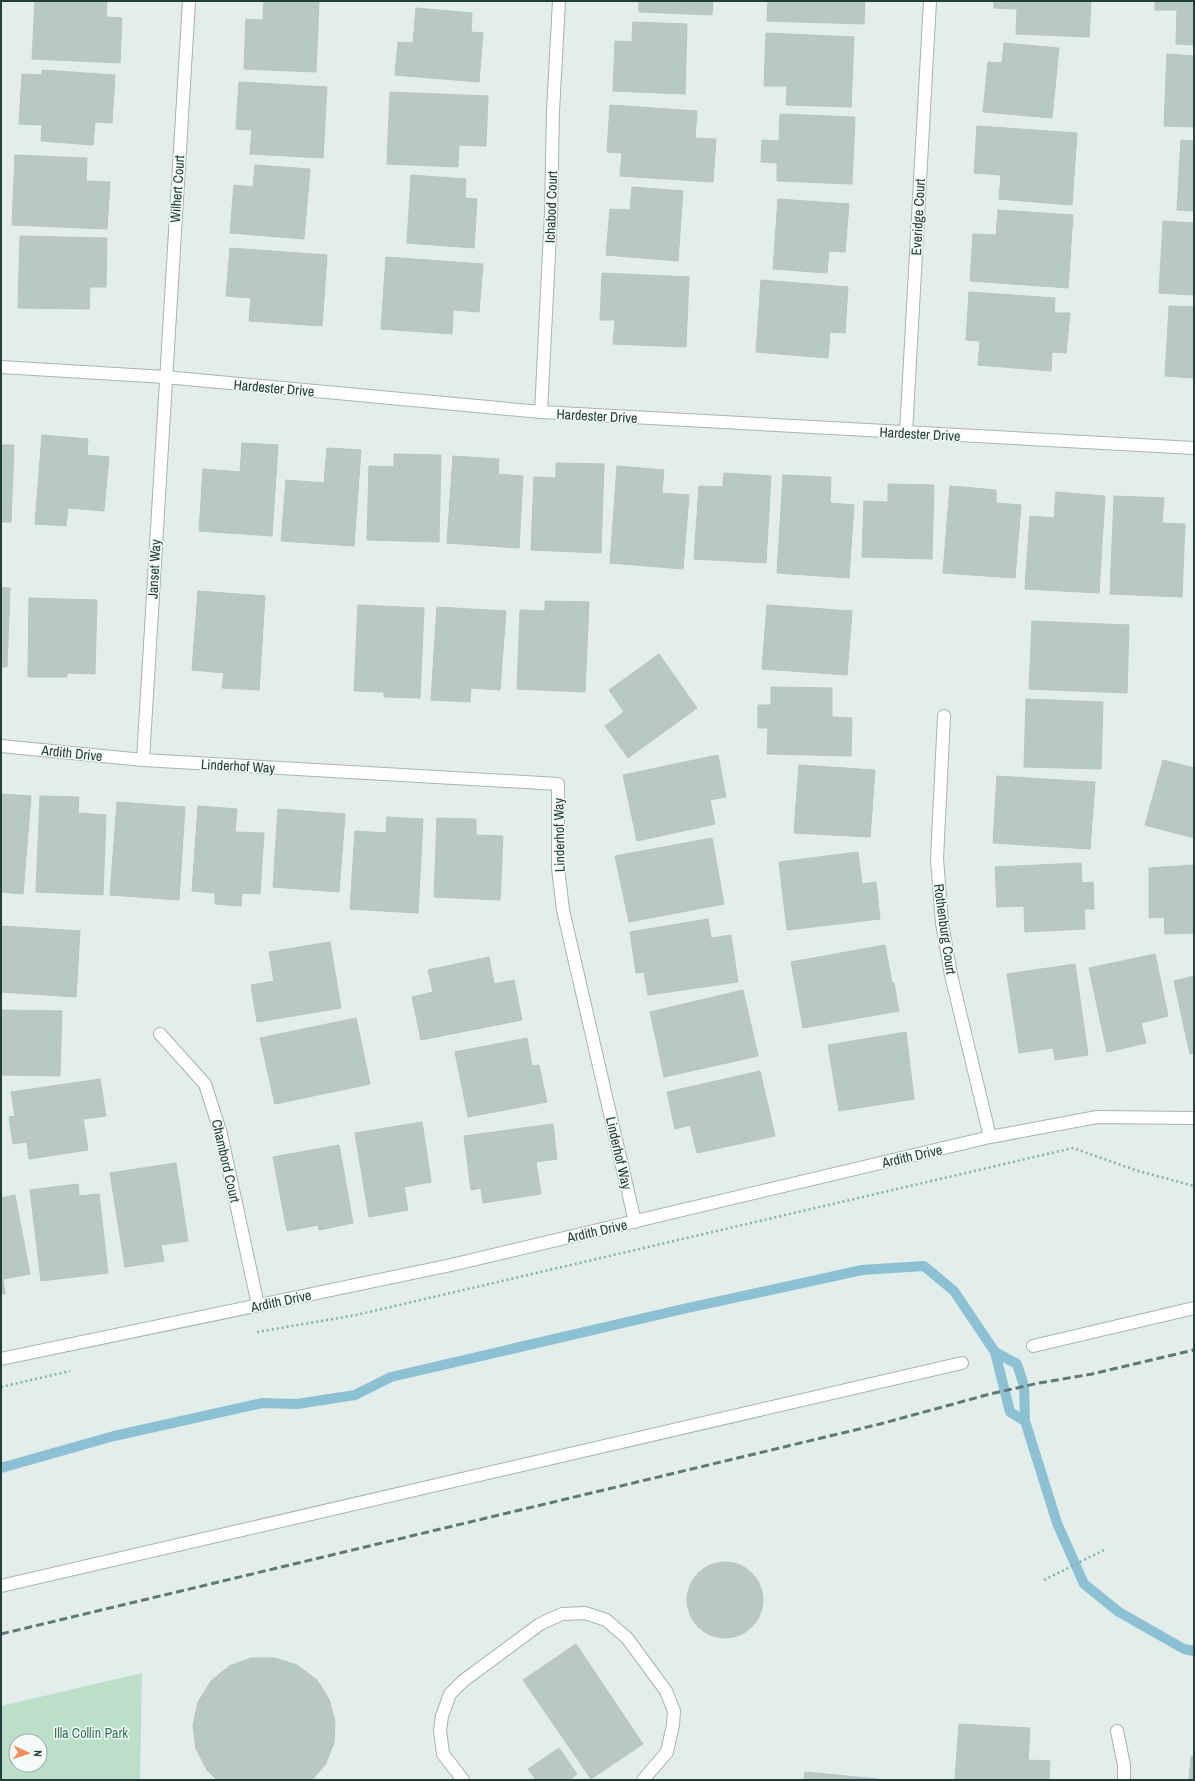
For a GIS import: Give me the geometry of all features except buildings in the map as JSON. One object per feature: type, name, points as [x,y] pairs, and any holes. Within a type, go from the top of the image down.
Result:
[{"type":"street","name":"Wilhert Court","points":[[165,378],[189,1]]},
{"type":"street","name":"Ichabod Court","points":[[541,412],[551,214],[553,111],[559,1]]},
{"type":"street","name":"Everidge Court","points":[[906,433],[930,1]]},
{"type":"street","name":"Hardester Drive","points":[[1,367],[165,378],[541,412],[1194,448]]},
{"type":"street","name":"Janset Way","points":[[144,760],[165,378]]},
{"type":"street","name":"Rothenburg Court","points":[[944,716],[937,859],[942,923],[951,975],[990,1137]]},
{"type":"street","name":"Ardith Drive","points":[[1,746],[144,760]]},
{"type":"street","name":"Linderhof Way","points":[[144,760],[558,784],[558,868],[563,910],[635,1222]]},
{"type":"street","name":"Chambord Court","points":[[160,1034],[205,1084],[221,1134],[258,1305]]},
{"type":"street","name":"Ardith Drive","points":[[1,1359],[451,1265],[990,1137],[1097,1117],[1194,1118]]},
{"type":"street","points":[[1033,1346],[1194,1308]]},
{"type":"street","points":[[1,1586],[962,1363]]},
{"type":"street","points":[[463,1780],[444,1754],[440,1730],[442,1716],[450,1694],[463,1681],[540,1624],[562,1614],[585,1613],[606,1620],[627,1638],[666,1691],[674,1711],[673,1725],[667,1752],[646,1780]]},
{"type":"street","points":[[1117,1731],[1124,1765],[1124,1780]]},
{"type":"path","points":[[256,1332],[356,1315],[1073,1148],[1135,1170],[1194,1186]]},
{"type":"path","points":[[1,1387],[71,1371]]},
{"type":"path","points":[[1044,1580],[1104,1550]]},
{"type":"green space","name":"Illa Collin Park","points":[[142,1673],[140,1780],[1,1780],[1,1706]]},
{"type":"waterway","points":[[1,1468],[114,1436],[262,1403],[297,1404],[355,1395],[391,1377],[683,1309],[862,1270],[924,1266],[954,1291],[995,1352],[1010,1412],[1025,1421]]},
{"type":"waterway","points":[[995,1352],[1017,1364],[1024,1386],[1025,1421],[1057,1523],[1084,1584],[1119,1612],[1184,1649],[1194,1651]]},
{"type":"railway","points":[[1,1634],[880,1424],[990,1394],[1039,1383],[1092,1374],[1194,1350]]}]
